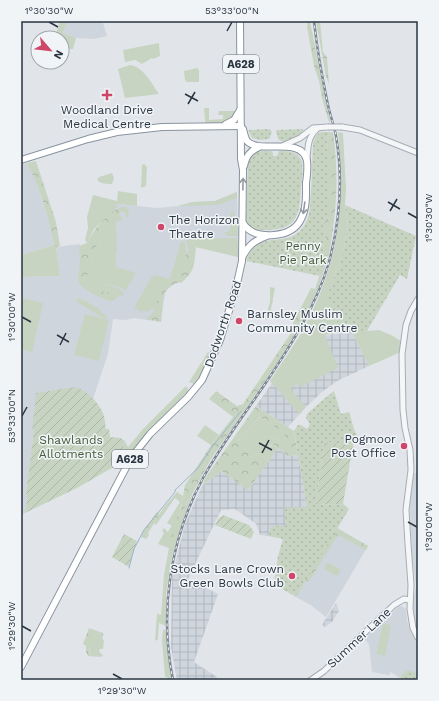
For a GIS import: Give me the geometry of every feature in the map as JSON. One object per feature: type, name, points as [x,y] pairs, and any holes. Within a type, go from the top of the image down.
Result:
[{"type":"highway","name":"Dodworth Road","points":[[21,667],[131,458],[150,434],[188,397],[202,380],[225,326],[242,260],[243,170],[240,136],[240,21]]},
{"type":"highway","points":[[217,127],[228,124],[234,120],[241,107]]},
{"type":"highway","points":[[21,160],[88,139],[117,132],[162,127],[241,126],[247,140],[259,146]]},
{"type":"highway","points":[[217,127],[234,129],[238,131],[240,136]]},
{"type":"highway","name":"A628","points":[[242,222],[247,230],[270,235],[287,233],[295,228],[301,220],[305,206],[307,169],[306,159],[301,152],[295,148],[282,146],[259,146],[246,156],[243,170]]},
{"type":"highway","name":"A628","points":[[242,260],[246,250],[252,243],[270,235]]},
{"type":"street","points":[[307,169],[309,141],[314,131],[321,127]]},
{"type":"street","points":[[282,146],[296,141],[313,128],[342,127],[360,130],[418,153]]},
{"type":"street","points":[[418,299],[411,311],[406,325],[402,354],[403,410],[410,450],[411,470],[406,510],[411,585],[410,615],[413,628],[418,638]]},
{"type":"street","name":"Summer Lane","points":[[311,680],[324,670],[394,605],[404,599],[410,600]]},
{"type":"shaded area","points":[[67,21],[99,21],[100,23],[103,23],[107,36],[94,39],[76,38],[70,36],[70,30],[64,30]]},
{"type":"shaded area","points":[[27,163],[33,174],[50,222],[54,245],[21,255],[21,165]]},
{"type":"shaded area","points":[[237,192],[238,257],[191,246],[187,277],[172,285],[165,292],[161,322],[134,318],[126,320],[113,319],[108,354],[93,399],[81,389],[32,430],[34,430],[26,491],[27,499],[25,513],[21,515],[21,277],[60,276],[56,247],[79,244],[84,248],[118,204],[157,208],[178,206],[193,202],[215,201]]},
{"type":"shaded area","points":[[351,330],[369,366],[339,380],[323,391],[288,427],[256,406],[272,383],[270,381],[296,342]]},
{"type":"shaded area","points":[[278,448],[288,456],[298,455],[307,507],[286,526],[271,526],[268,536],[260,535],[256,524],[235,509],[221,510],[188,579],[218,594],[194,662],[217,677],[216,680],[177,680],[171,647],[172,576],[185,524],[202,486],[221,471],[248,490]]},
{"type":"shaded area","points":[[414,473],[418,474],[418,632],[414,622],[413,603],[416,586],[412,558],[410,511],[410,494]]},
{"type":"shaded area","points":[[337,528],[368,546],[326,617],[312,606],[296,597]]},
{"type":"shaded area","points":[[336,603],[339,611],[332,622],[325,627],[322,625]]},
{"type":"shaded area","points":[[399,606],[406,609],[410,630],[418,646],[418,674],[413,671],[405,671],[400,678],[391,672],[389,675],[372,672],[369,644],[364,639]]},
{"type":"green space","points":[[60,21],[67,21],[64,30],[57,30]]},
{"type":"green space","points":[[308,21],[310,21],[330,121],[329,123],[314,66],[307,27]]},
{"type":"green space","points":[[316,21],[320,21],[323,52],[327,57],[329,84],[326,77]]},
{"type":"green space","points":[[70,36],[76,38],[73,49],[70,49]]},
{"type":"green space","points":[[159,43],[160,56],[153,59],[152,58],[142,64],[135,60],[125,62],[123,50]]},
{"type":"green space","points":[[130,65],[135,66],[143,72],[159,94],[125,98],[118,69]]},
{"type":"green space","points":[[197,68],[199,70],[199,82],[187,82],[185,80],[184,71]]},
{"type":"green space","points":[[204,108],[209,108],[209,120],[223,119],[223,115],[218,115],[219,111],[237,111],[228,121],[220,123],[206,123]]},
{"type":"green space","points":[[270,129],[272,133],[270,138],[260,140],[252,138],[248,130]]},
{"type":"green space","points":[[304,129],[298,136],[283,142],[278,139],[276,133],[276,130]]},
{"type":"green space","name":"Penny Pie Park","points":[[320,132],[331,132],[326,138],[329,181],[323,254],[326,256],[320,276],[246,261],[251,250],[258,244],[293,236],[301,230],[307,220],[310,206],[313,143],[316,136]]},
{"type":"green space","points":[[331,132],[333,132],[335,148],[336,194],[332,239],[329,255],[326,256],[323,254],[328,196],[328,149],[326,138]]},
{"type":"green space","points":[[338,132],[343,133],[346,189],[345,205],[348,226],[341,261],[328,293],[342,321],[367,331],[379,330],[391,335],[401,341],[401,352],[369,366],[351,330],[325,335],[338,368],[301,387],[297,384],[291,389],[306,407],[299,414],[270,381],[306,325],[328,270],[338,226],[340,204],[341,181]]},
{"type":"green space","name":"Penny Pie Park","points":[[271,151],[273,156],[277,156],[279,151],[293,152],[302,162],[301,196],[298,212],[291,223],[285,227],[277,229],[257,230],[250,226],[246,221],[248,161],[255,153]]},
{"type":"green space","points":[[36,161],[56,222],[60,246],[56,247],[54,245],[44,203],[27,163]]},
{"type":"green space","points":[[144,164],[147,167],[146,186],[141,188],[142,165]]},
{"type":"green space","points":[[112,173],[114,178],[112,184],[102,183],[97,180],[99,177]]},
{"type":"green space","points":[[118,191],[137,194],[137,206],[118,204],[116,208],[94,229],[87,243],[85,240],[88,228],[87,217],[93,195],[117,201]]},
{"type":"green space","points":[[237,192],[237,198],[218,205],[178,206],[193,202],[215,201]]},
{"type":"green space","points":[[345,205],[416,236],[407,279],[400,275],[367,331],[350,329],[343,321],[337,322],[330,304],[328,293],[341,261],[348,226]]},
{"type":"green space","points":[[123,207],[126,207],[129,210],[128,218],[125,213],[121,211],[119,215],[122,218],[121,221],[116,221],[116,226],[103,233],[99,243],[93,251],[87,277],[92,288],[112,294],[118,293],[119,296],[114,300],[109,301],[93,294],[81,286],[78,280],[80,263],[79,246],[87,243],[93,232],[107,216]]},
{"type":"green space","points":[[231,211],[233,211],[236,219],[238,236],[227,236],[224,232],[228,232],[230,228]]},
{"type":"green space","points":[[116,226],[116,267],[136,273],[125,291],[122,288],[98,282],[117,288],[124,292],[123,295],[119,296],[118,293],[112,294],[92,288],[87,277],[93,250],[99,243],[103,233]]},
{"type":"green space","points":[[237,238],[238,257],[196,247],[193,268],[186,279],[181,283],[178,282],[187,277],[191,253],[189,253],[186,239]]},
{"type":"green space","points":[[185,241],[185,272],[172,279],[164,286],[153,308],[147,312],[143,310],[142,312],[134,308],[152,276],[154,277],[155,275],[170,279],[181,242]]},
{"type":"green space","points":[[54,245],[56,247],[60,276],[21,277],[21,255]]},
{"type":"green space","points":[[186,252],[191,253],[193,262],[192,269],[185,279],[171,286],[166,291],[163,301],[161,322],[146,319],[154,311],[153,309],[162,289],[170,279],[185,272]]},
{"type":"green space","points":[[329,255],[317,292],[315,289],[326,256]]},
{"type":"green space","points":[[270,287],[275,288],[271,309],[273,316],[269,316],[268,320],[265,319],[270,302]]},
{"type":"green space","points":[[311,288],[315,289],[317,292],[299,329],[288,348],[211,459],[181,515],[170,544],[166,542],[166,535],[180,512],[185,485],[211,445],[233,417],[209,399],[216,391],[237,406],[243,404],[295,327],[293,323]]},
{"type":"green space","points":[[21,298],[43,303],[32,352],[21,349]]},
{"type":"green space","points":[[79,298],[99,308],[101,312],[107,316],[105,319],[77,302],[77,299]]},
{"type":"green space","points":[[85,314],[109,320],[99,361],[74,355]]},
{"type":"green space","points":[[208,352],[211,353],[203,372],[194,384],[189,382]]},
{"type":"green space","points":[[186,386],[189,391],[149,431],[124,461],[123,440],[128,447],[143,429]]},
{"type":"green space","name":"Shawlands Allotments","points":[[75,387],[92,397],[101,409],[104,415],[106,429],[109,429],[110,437],[121,438],[123,440],[124,461],[77,488],[25,513],[27,499],[26,491],[34,430],[32,430],[36,393]]},
{"type":"green space","points":[[334,391],[341,414],[349,412],[357,434],[353,445],[324,442],[316,505],[343,504],[349,509],[296,597],[274,584],[278,556],[283,539],[268,536],[271,526],[286,526],[284,508],[307,507],[294,431],[298,425],[301,425],[307,429],[310,424],[306,418],[307,414]]},
{"type":"green space","points":[[256,406],[294,431],[298,455],[288,456],[273,444],[264,448],[265,441],[270,437],[280,441],[286,434],[260,417],[237,441],[269,461],[248,490],[221,471],[202,486],[205,478]]},
{"type":"green space","points":[[260,417],[287,434],[280,441],[270,437],[269,447],[273,444],[278,448],[269,461],[236,442]]},
{"type":"green space","points":[[205,425],[219,435],[211,445],[197,436]]},
{"type":"green space","points":[[324,442],[353,445],[343,504],[316,505]]},
{"type":"green space","points":[[194,491],[182,523],[171,561],[166,595],[166,626],[159,623],[158,639],[155,641],[157,614],[161,615],[164,575],[169,548],[158,544],[164,533],[162,531],[164,528],[168,532],[166,535],[181,515]]},
{"type":"green space","points":[[177,492],[183,496],[180,512],[172,526],[167,523],[180,502],[175,498],[156,525],[154,523],[164,507]]},
{"type":"green space","points":[[157,512],[160,514],[148,533],[149,535],[146,539],[141,537],[143,531]]},
{"type":"green space","points":[[223,515],[249,525],[254,532],[251,539],[215,525],[218,519]]},
{"type":"green space","points":[[337,528],[368,546],[366,550],[338,535],[310,580],[304,583]]},
{"type":"green space","points":[[124,534],[137,541],[129,567],[112,557]]},
{"type":"green space","points":[[327,562],[341,570],[337,576],[324,569]]},
{"type":"green space","points":[[383,624],[391,625],[385,656],[376,654]]},
{"type":"green space","points":[[89,628],[103,633],[103,635],[97,633],[89,650],[91,655],[100,657],[88,656],[86,652],[86,646],[83,644]]},
{"type":"green space","points":[[166,629],[172,680],[168,680],[167,677],[165,677],[162,640],[163,630]]},
{"type":"green space","points":[[97,633],[102,635],[104,634],[102,638],[104,641],[103,649],[100,649],[99,651],[103,656],[100,657],[91,655],[89,652],[90,646]]},
{"type":"green space","points":[[405,671],[413,671],[418,674],[418,678],[415,680],[402,680],[400,678]]},
{"type":"waterway","points":[[129,568],[134,549],[144,530],[175,492],[175,490],[198,468],[212,447],[241,411]]},
{"type":"railway","points":[[173,680],[167,628],[168,602],[170,576],[182,526],[203,478],[210,466],[275,369],[302,325],[324,279],[333,246],[338,215],[340,183],[338,152],[322,74],[314,21]]},
{"type":"place","name":"Woodland Drive Medical Centre","points":[[107,95]]},
{"type":"place","name":"The Horizon Theatre","points":[[161,227]]},
{"type":"place","name":"Barnsley Muslim Community Centre","points":[[239,321]]},
{"type":"place","name":"Pogmoor Post Office","points":[[404,446]]},
{"type":"place","name":"Stocks Lane Crown Green Bowls Club","points":[[292,576]]}]
